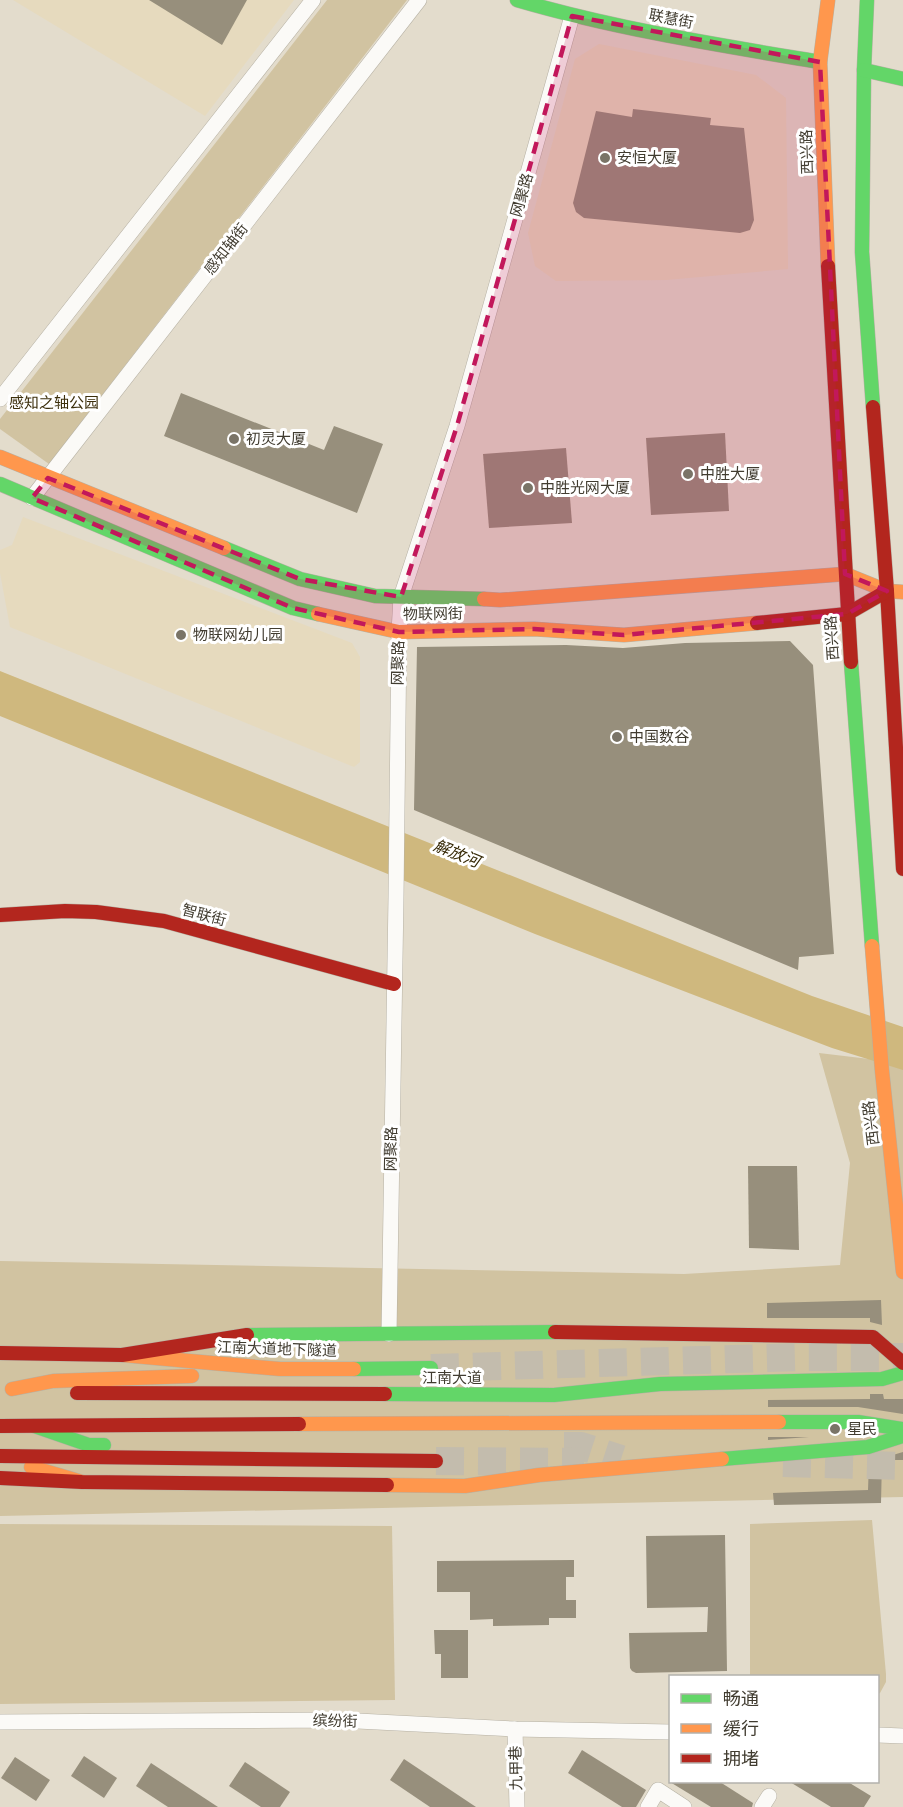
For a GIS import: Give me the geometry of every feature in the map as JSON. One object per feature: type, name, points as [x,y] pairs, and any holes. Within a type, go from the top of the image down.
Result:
[{"type":"main road","name":"联慧街","points":[[517,0],[572,16],[672,37],[820,62]]},
{"type":"main road","name":"西兴路","points":[[828,0],[820,62],[830,324],[847,614],[882,1071],[903,1272]]},
{"type":"main road","points":[[867,0],[862,252],[887,591],[903,869]]},
{"type":"main road","points":[[864,70],[903,79]]},
{"type":"main road","name":"物联网街","points":[[0,457],[300,579],[375,596],[500,600],[845,574],[887,591],[903,592]]},
{"type":"main road","name":"物联网街","points":[[0,484],[293,609],[399,632],[534,629],[624,635],[847,614],[887,591]]},
{"type":"main road","name":"智联街","points":[[0,915],[65,911],[96,912],[164,921],[394,984]]},
{"type":"main road","points":[[0,1353],[122,1355],[247,1335],[531,1332],[873,1338],[903,1363]]},
{"type":"main road","name":"江南大道地下隧道","points":[[122,1355],[280,1369],[431,1368]]},
{"type":"main road","points":[[6,1389],[53,1381],[244,1374],[280,1369]]},
{"type":"main road","name":"江南大道","points":[[6,1389],[64,1393],[554,1395],[660,1384],[882,1379],[903,1372]]},
{"type":"main road","points":[[0,1426],[858,1422],[903,1430]]},
{"type":"main road","points":[[0,1457],[435,1454],[89,1445],[34,1426]]},
{"type":"main road","points":[[0,1478],[82,1482],[465,1486],[538,1475],[868,1448],[903,1436]]},
{"type":"main road","points":[[0,1457],[82,1482]]},
{"type":"street","points":[[0,399],[313,0]]},
{"type":"street","name":"感知轴街","points":[[32,498],[418,0]]},
{"type":"street","name":"网聚路","points":[[389,1334],[401,597],[457,426],[572,16]]},
{"type":"street","name":"缤纷街","points":[[0,1722],[338,1720],[515,1729],[669,1732]]},
{"type":"street","name":"九甲巷","points":[[515,1729],[517,1807]]},
{"type":"street","points":[[879,1735],[903,1736]]},
{"type":"street","points":[[648,1807],[658,1790],[684,1807]]},
{"type":"highlighted area","points":[[572,16],[820,62],[845,574],[887,591],[847,614],[624,635],[534,629],[399,632],[293,608],[32,498],[48,478],[300,579],[401,597],[457,426]]},
{"type":"shaded area","points":[[13,0],[294,0],[205,116]]},
{"type":"shaded area","points":[[599,44],[756,75],[786,98],[788,269],[666,280],[556,281],[535,266],[528,233],[575,59]]},
{"type":"shaded area","name":"物联网幼儿园","points":[[23,517],[352,643],[360,657],[360,762],[354,767],[10,627],[0,573],[0,550],[12,545]]},
{"type":"shaded area","points":[[0,671],[812,996],[903,1027],[903,1070],[832,1048],[535,934],[0,716]]},
{"type":"green space","name":"感知之轴公园","points":[[327,0],[407,0],[49,464],[0,429],[0,419]]},
{"type":"green space","points":[[819,1053],[903,1063],[903,1497],[0,1516],[0,1261],[684,1274],[840,1265],[850,1163]]},
{"type":"green space","points":[[872,1520],[886,1674],[886,1682],[880,1693],[879,1675],[750,1675],[750,1524]]},
{"type":"green space","points":[[0,1524],[392,1526],[395,1700],[0,1704]]},
{"type":"building","points":[[149,0],[247,0],[222,45]]},
{"type":"building","name":"安恒大厦","points":[[633,109],[711,118],[710,125],[744,128],[754,220],[750,230],[740,233],[584,218],[576,212],[573,203],[596,111],[632,117]]},
{"type":"building","points":[[181,393],[324,450],[334,426],[383,444],[357,513],[164,436]]},
{"type":"building","name":"中胜大厦","points":[[725,433],[729,511],[651,515],[646,438]]},
{"type":"building","name":"中胜光网大厦","points":[[566,448],[572,523],[489,528],[483,454]]},
{"type":"building","name":"中国数谷","points":[[790,641],[813,665],[834,954],[799,957],[798,970],[414,810],[417,647],[566,645],[623,648],[685,643]]},
{"type":"building","points":[[748,1166],[797,1166],[799,1250],[749,1248]]},
{"type":"building","points":[[881,1300],[882,1325],[870,1322],[870,1318],[767,1318],[767,1303]]},
{"type":"building","points":[[870,1394],[883,1394],[884,1399],[903,1399],[903,1414],[858,1407],[768,1407],[768,1400],[870,1399]]},
{"type":"building","points":[[768,1437],[809,1437],[768,1440]]},
{"type":"building","points":[[903,1452],[903,1460],[882,1460],[881,1503],[774,1505],[773,1493],[868,1490],[869,1462]]},
{"type":"building","points":[[725,1535],[727,1671],[636,1673],[632,1671],[629,1633],[707,1632],[708,1607],[647,1608],[646,1536]]},
{"type":"building","points":[[574,1560],[574,1577],[566,1577],[566,1600],[576,1600],[576,1618],[549,1618],[549,1625],[493,1626],[493,1619],[470,1620],[470,1592],[437,1592],[437,1561]]},
{"type":"building","points":[[434,1630],[468,1630],[468,1678],[441,1678],[441,1654],[435,1654]]},
{"type":"building","points":[[582,1750],[646,1790],[636,1807],[622,1807],[568,1773]]},
{"type":"building","points":[[84,1756],[117,1778],[104,1798],[71,1776]]},
{"type":"building","points":[[15,1757],[50,1780],[36,1801],[1,1778]]},
{"type":"building","points":[[404,1759],[476,1807],[430,1807],[390,1780]]},
{"type":"building","points":[[245,1762],[290,1792],[280,1807],[261,1807],[229,1786]]},
{"type":"building","points":[[151,1763],[218,1807],[168,1807],[136,1786]]},
{"type":"building","points":[[672,1783],[722,1783],[753,1803],[752,1807],[711,1807]]},
{"type":"building","points":[[792,1783],[850,1783],[871,1796],[864,1807],[831,1807]]},
{"type":"tunnel","points":[[431,1368],[803,1357],[903,1357]]},
{"type":"tunnel","points":[[564,1446],[581,1446],[621,1459]]},
{"type":"tunnel","points":[[436,1461],[584,1462]]},
{"type":"tunnel","points":[[783,1463],[903,1466]]},
{"type":"traffic: fast","points":[[517,0],[629,28],[820,62]]},
{"type":"traffic: fast","points":[[867,0],[862,252],[873,407]]},
{"type":"traffic: fast","points":[[864,70],[903,79]]},
{"type":"traffic: fast","points":[[0,484],[293,608],[318,614]]},
{"type":"traffic: fast","points":[[224,548],[300,579],[375,596],[484,599]]},
{"type":"traffic: fast","points":[[851,662],[872,946]]},
{"type":"traffic: fast","points":[[247,1335],[555,1332]]},
{"type":"traffic: fast","points":[[354,1369],[431,1368]]},
{"type":"traffic: fast","points":[[385,1394],[554,1395],[660,1384],[882,1379],[903,1373]]},
{"type":"traffic: fast","points":[[779,1422],[858,1422],[903,1429]]},
{"type":"traffic: fast","points":[[34,1426],[89,1445],[104,1445]]},
{"type":"traffic: fast","points":[[722,1459],[868,1447],[903,1436]]},
{"type":"traffic: slow","points":[[828,0],[820,62],[828,266]]},
{"type":"traffic: slow","points":[[0,457],[224,548]]},
{"type":"traffic: slow","points":[[484,599],[500,600],[845,574],[887,591],[903,592]]},
{"type":"traffic: slow","points":[[318,614],[399,632],[534,629],[624,635],[757,623]]},
{"type":"traffic: slow","points":[[872,946],[882,1071],[903,1272]]},
{"type":"traffic: slow","points":[[122,1355],[280,1369],[354,1369]]},
{"type":"traffic: slow","points":[[12,1389],[53,1381],[192,1376]]},
{"type":"traffic: slow","points":[[299,1424],[779,1422]]},
{"type":"traffic: slow","points":[[387,1485],[465,1486],[539,1475],[722,1459]]},
{"type":"traffic: slow","points":[[31,1467],[82,1482]]},
{"type":"traffic: jam","points":[[828,266],[851,662]]},
{"type":"traffic: jam","points":[[873,407],[887,591],[903,869]]},
{"type":"traffic: jam","points":[[757,623],[847,614],[887,591]]},
{"type":"traffic: jam","points":[[0,915],[65,911],[96,912],[164,921],[394,984]]},
{"type":"traffic: jam","points":[[555,1332],[873,1337],[903,1363]]},
{"type":"traffic: jam","points":[[0,1353],[122,1355],[247,1335]]},
{"type":"traffic: jam","points":[[77,1393],[385,1394]]},
{"type":"traffic: jam","points":[[0,1426],[299,1424]]},
{"type":"traffic: jam","points":[[0,1456],[436,1461]]},
{"type":"traffic: jam","points":[[0,1478],[82,1482],[387,1485]]},
{"type":"place","name":"安恒大厦","points":[[605,158]]},
{"type":"place","name":"初灵大厦","points":[[234,439]]},
{"type":"place","name":"中胜大厦","points":[[688,474]]},
{"type":"place","name":"中胜光网大厦","points":[[528,488]]},
{"type":"place","name":"物联网幼儿园","points":[[181,635]]},
{"type":"place","name":"中国数谷","points":[[617,737]]},
{"type":"place","name":"星民","points":[[835,1429]]},
{"type":"water label","name":"解放河","points":[[457,853]]}]
